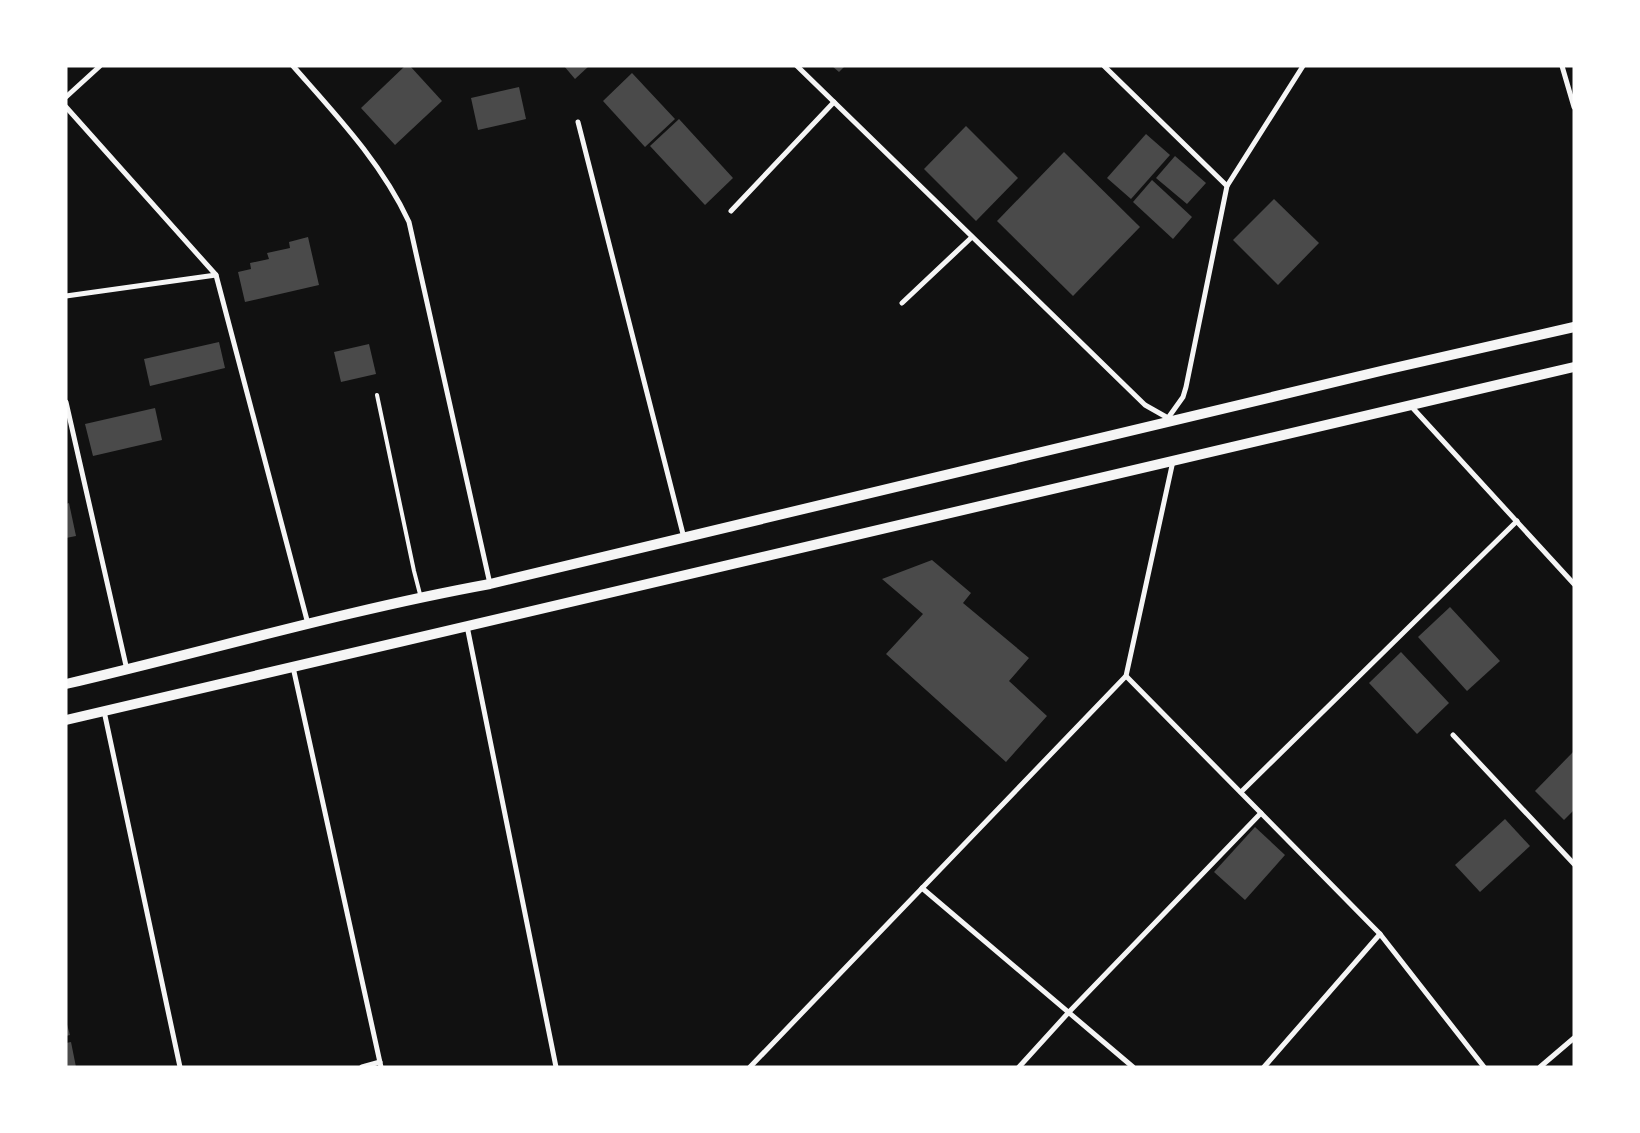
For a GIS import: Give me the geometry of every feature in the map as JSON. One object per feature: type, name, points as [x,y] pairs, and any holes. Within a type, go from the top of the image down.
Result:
[{"type":"main road","points":[[66,684],[308,624],[490,584],[684,538],[1168,420],[1574,327]]},
{"type":"main road","points":[[66,720],[1574,367]]},
{"type":"street","points":[[66,97],[100,66]]},
{"type":"street","points":[[293,66],[365,150],[398,199],[409,222],[490,584]]},
{"type":"street","points":[[797,66],[1145,405],[1168,420],[1184,397],[1227,186],[1303,66]]},
{"type":"street","points":[[1104,66],[1227,186]]},
{"type":"street","points":[[1562,66],[1574,107]]},
{"type":"street","points":[[731,211],[834,102]]},
{"type":"street","points":[[66,107],[216,275],[308,624]]},
{"type":"street","points":[[578,122],[684,538]]},
{"type":"street","points":[[902,303],[972,236]]},
{"type":"street","points":[[66,296],[216,275]]},
{"type":"street","points":[[66,402],[127,670]]},
{"type":"street","points":[[1410,405],[1574,584]]},
{"type":"street","points":[[750,1067],[1126,676],[1173,460]]},
{"type":"street","points":[[1241,792],[1517,521]]},
{"type":"street","points":[[467,626],[556,1067]]},
{"type":"street","points":[[293,667],[380,1064],[362,1067]]},
{"type":"street","points":[[1126,676],[1380,934],[1484,1067]]},
{"type":"street","points":[[104,711],[180,1067]]},
{"type":"street","points":[[1453,735],[1574,864]]},
{"type":"street","points":[[1019,1067],[1069,1012],[1261,813]]},
{"type":"street","points":[[922,888],[1134,1067]]},
{"type":"street","points":[[1264,1067],[1380,934]]},
{"type":"street","points":[[1540,1067],[1574,1038]]},
{"type":"lane","points":[[377,395],[414,572],[422,598]]},
{"type":"building","points":[[405,66],[410,66],[442,101],[395,145],[361,108]]},
{"type":"building","points":[[564,66],[589,66],[575,79]]},
{"type":"building","points":[[832,66],[845,66],[839,72]]},
{"type":"building","points":[[632,73],[675,119],[645,147],[603,101]]},
{"type":"building","points":[[519,87],[526,119],[478,130],[471,98]]},
{"type":"building","points":[[679,119],[733,178],[705,205],[650,146]]},
{"type":"building","points":[[966,126],[1018,178],[976,221],[924,169]]},
{"type":"building","points":[[1146,134],[1170,155],[1131,199],[1107,178]]},
{"type":"building","points":[[1064,152],[1140,227],[1073,296],[997,221]]},
{"type":"building","points":[[1175,156],[1206,183],[1187,204],[1156,178]]},
{"type":"building","points":[[1152,180],[1192,217],[1173,239],[1133,202]]},
{"type":"building","points":[[1274,199],[1319,243],[1278,285],[1233,240]]},
{"type":"building","points":[[308,237],[319,285],[245,302],[238,272],[251,269],[250,263],[269,259],[267,253],[290,248],[289,242]]},
{"type":"building","points":[[219,342],[225,368],[150,386],[144,359]]},
{"type":"building","points":[[369,344],[376,374],[341,382],[334,352]]},
{"type":"building","points":[[155,408],[162,440],[93,456],[85,424]]},
{"type":"building","points":[[69,503],[76,536],[66,538],[66,504]]},
{"type":"building","points":[[932,560],[971,593],[963,603],[1029,658],[1009,681],[1047,716],[1006,762],[886,654],[923,614],[882,579]]},
{"type":"building","points":[[1450,607],[1500,661],[1467,691],[1418,637]]},
{"type":"building","points":[[1401,652],[1449,703],[1417,734],[1369,683]]},
{"type":"building","points":[[1574,751],[1574,810],[1564,820],[1535,791]]},
{"type":"building","points":[[1505,819],[1530,846],[1480,892],[1455,865]]},
{"type":"building","points":[[1255,827],[1285,855],[1245,900],[1214,872]]},
{"type":"building","points":[[66,1021],[70,1035],[66,1036]]},
{"type":"building","points":[[71,1042],[76,1067],[66,1067],[66,1043]]}]
